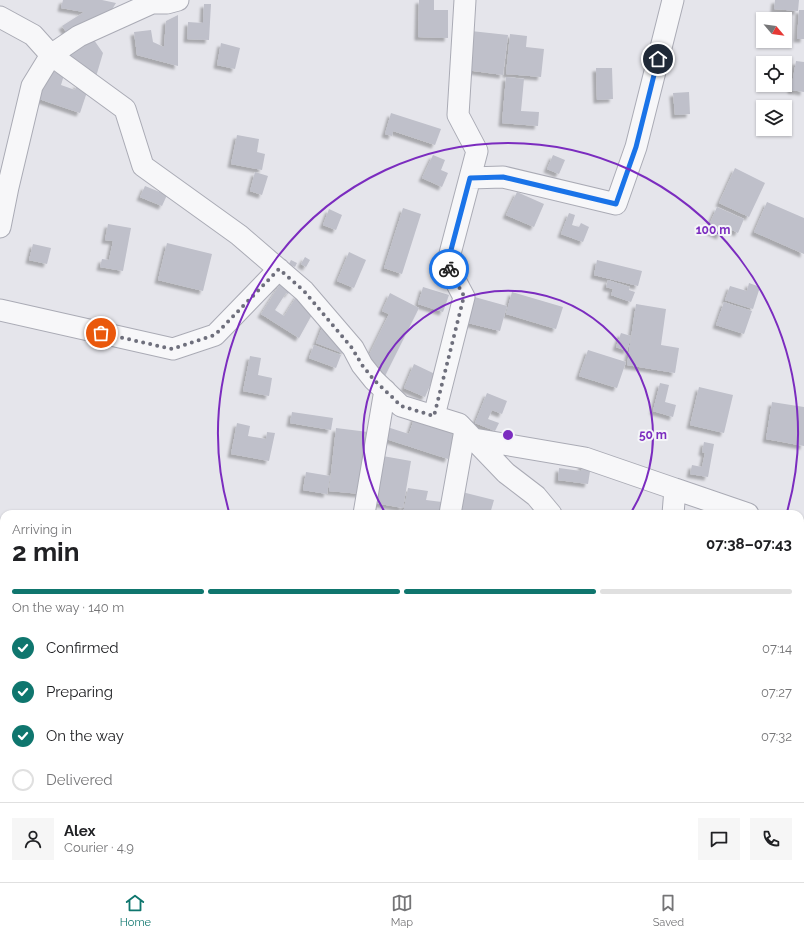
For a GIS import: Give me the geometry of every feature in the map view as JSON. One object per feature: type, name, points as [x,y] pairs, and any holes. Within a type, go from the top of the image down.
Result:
[{"type":"street","points":[[0,228],[8,187],[32,86],[51,55],[79,36],[152,2],[167,3],[178,0]]},
{"type":"street","points":[[434,416],[464,296],[447,265],[477,152],[458,115],[465,0]]},
{"type":"street","points":[[470,178],[503,177],[616,204],[636,147],[673,0]]},
{"type":"street","points":[[0,16],[33,35],[51,55],[125,109],[143,166],[239,235],[304,291],[352,348],[362,365],[374,380],[401,406],[459,424],[506,473],[536,496],[548,510]]},
{"type":"street","points":[[0,310],[172,349],[215,335],[279,269]]},
{"type":"street","points":[[365,510],[385,390]]},
{"type":"street","points":[[469,435],[585,458],[736,510]]},
{"type":"street","points":[[451,510],[469,435]]},
{"type":"street","points":[[673,510],[675,489]]},
{"type":"building","points":[[63,0],[102,0],[116,3],[111,11],[69,36],[62,26],[84,12],[61,8]]},
{"type":"building","points":[[419,0],[434,0],[434,10],[448,10],[448,38],[418,37]]},
{"type":"building","points":[[775,0],[799,0],[798,11],[774,9]]},
{"type":"building","points":[[204,4],[211,4],[209,40],[187,39],[188,22],[203,23]]},
{"type":"building","points":[[799,10],[804,10],[804,39],[797,39]]},
{"type":"building","points":[[178,15],[178,66],[137,55],[134,32],[151,30],[153,42],[164,47],[166,21]]},
{"type":"building","points":[[471,31],[508,35],[503,75],[466,70]]},
{"type":"building","points":[[510,34],[527,36],[526,47],[544,49],[541,77],[506,74]]},
{"type":"building","points":[[94,40],[103,53],[95,80],[64,61],[70,51]]},
{"type":"building","points":[[221,43],[240,48],[235,69],[217,65]]},
{"type":"building","points":[[796,61],[804,62],[804,92],[792,90]]},
{"type":"building","points":[[596,68],[612,68],[613,99],[597,100]]},
{"type":"building","points":[[49,70],[64,75],[61,85],[75,90],[77,84],[88,89],[80,113],[39,99]]},
{"type":"building","points":[[506,77],[524,79],[521,111],[539,112],[538,126],[502,123]]},
{"type":"building","points":[[689,92],[690,114],[675,115],[673,93]]},
{"type":"building","points":[[391,113],[441,129],[435,145],[393,131],[392,136],[385,134]]},
{"type":"building","points":[[237,135],[259,139],[257,152],[265,154],[262,170],[231,164]]},
{"type":"building","points":[[433,155],[445,160],[441,170],[448,173],[442,187],[422,178]]},
{"type":"building","points":[[553,155],[565,160],[559,174],[547,169]]},
{"type":"building","points":[[735,168],[765,183],[749,217],[719,203]]},
{"type":"building","points":[[255,172],[268,176],[262,195],[250,191]]},
{"type":"building","points":[[145,186],[167,195],[162,206],[140,197]]},
{"type":"building","points":[[517,192],[544,204],[534,227],[506,215]]},
{"type":"building","points":[[767,202],[804,218],[804,254],[754,232]]},
{"type":"building","points":[[717,207],[744,219],[738,233],[724,226],[720,236],[707,230]]},
{"type":"building","points":[[403,208],[421,214],[402,274],[384,268]]},
{"type":"building","points":[[329,209],[342,215],[336,230],[323,225]]},
{"type":"building","points":[[569,213],[575,215],[572,225],[579,227],[581,223],[589,227],[583,242],[561,234]]},
{"type":"building","points":[[108,224],[131,228],[123,271],[100,267],[102,259],[109,260],[113,241],[105,240]]},
{"type":"building","points":[[167,243],[212,254],[203,291],[158,280]]},
{"type":"building","points":[[33,244],[51,248],[47,264],[29,260]]},
{"type":"building","points":[[349,252],[366,260],[354,288],[337,281]]},
{"type":"building","points":[[305,257],[310,260],[306,267],[301,264]]},
{"type":"building","points":[[291,260],[297,263],[295,267],[289,264]]},
{"type":"building","points":[[597,260],[642,271],[638,286],[594,275]]},
{"type":"building","points":[[608,280],[630,287],[629,290],[635,292],[631,302],[611,295],[613,289],[606,287]]},
{"type":"building","points":[[282,281],[292,287],[288,294],[286,293],[275,310],[284,316],[298,294],[314,311],[299,338],[261,314]]},
{"type":"building","points":[[749,283],[760,287],[753,309],[725,300],[730,286],[747,291]]},
{"type":"building","points":[[423,287],[449,295],[443,312],[418,304]]},
{"type":"building","points":[[512,292],[563,307],[556,329],[506,314]]},
{"type":"building","points":[[390,293],[419,308],[385,376],[377,372],[380,367],[373,364],[374,360],[368,357],[389,314],[382,311]]},
{"type":"building","points":[[471,296],[507,306],[500,331],[464,322]]},
{"type":"building","points":[[724,302],[752,311],[744,334],[716,325]]},
{"type":"building","points":[[636,304],[666,309],[661,345],[679,348],[675,373],[627,365]]},
{"type":"building","points":[[324,322],[348,346],[342,353],[316,343]]},
{"type":"building","points":[[621,333],[631,336],[627,351],[616,347]]},
{"type":"building","points":[[314,345],[341,355],[336,368],[309,358]]},
{"type":"building","points":[[588,350],[626,362],[617,388],[579,376]]},
{"type":"building","points":[[250,356],[261,358],[258,375],[272,378],[269,396],[243,391]]},
{"type":"building","points":[[414,364],[435,374],[425,397],[404,388]]},
{"type":"building","points":[[660,383],[669,385],[665,402],[676,405],[673,417],[653,411]]},
{"type":"building","points":[[699,387],[733,395],[724,433],[690,425]]},
{"type":"building","points":[[487,393],[507,401],[502,414],[492,410],[488,419],[499,423],[495,431],[475,423]]},
{"type":"building","points":[[772,402],[804,407],[804,446],[766,439]]},
{"type":"building","points":[[292,412],[333,418],[331,430],[290,423]]},
{"type":"building","points":[[415,416],[458,429],[448,459],[380,437],[384,426],[409,434]]},
{"type":"building","points":[[237,423],[250,426],[248,436],[266,439],[267,432],[275,433],[269,461],[231,454]]},
{"type":"building","points":[[336,428],[368,432],[361,494],[329,491]]},
{"type":"building","points":[[704,442],[714,444],[708,477],[690,474],[692,465],[702,467],[705,453],[702,452]]},
{"type":"building","points":[[377,455],[411,461],[403,508],[369,502]]},
{"type":"building","points":[[582,464],[591,465],[588,484],[558,480],[559,468],[581,471]]},
{"type":"building","points":[[306,472],[330,476],[327,494],[303,490]]},
{"type":"building","points":[[408,488],[428,491],[426,500],[442,502],[441,510],[404,510]]},
{"type":"building","points":[[462,492],[494,500],[491,510],[458,510]]},
{"type":"way so far","points":[[101,333],[172,349],[215,335],[279,269],[304,291],[352,348],[362,365],[374,380],[401,406],[434,416],[464,296],[449,269]]},
{"type":"route","points":[[449,269],[447,265],[470,178],[503,177],[616,204],[636,147],[658,59]]}]
